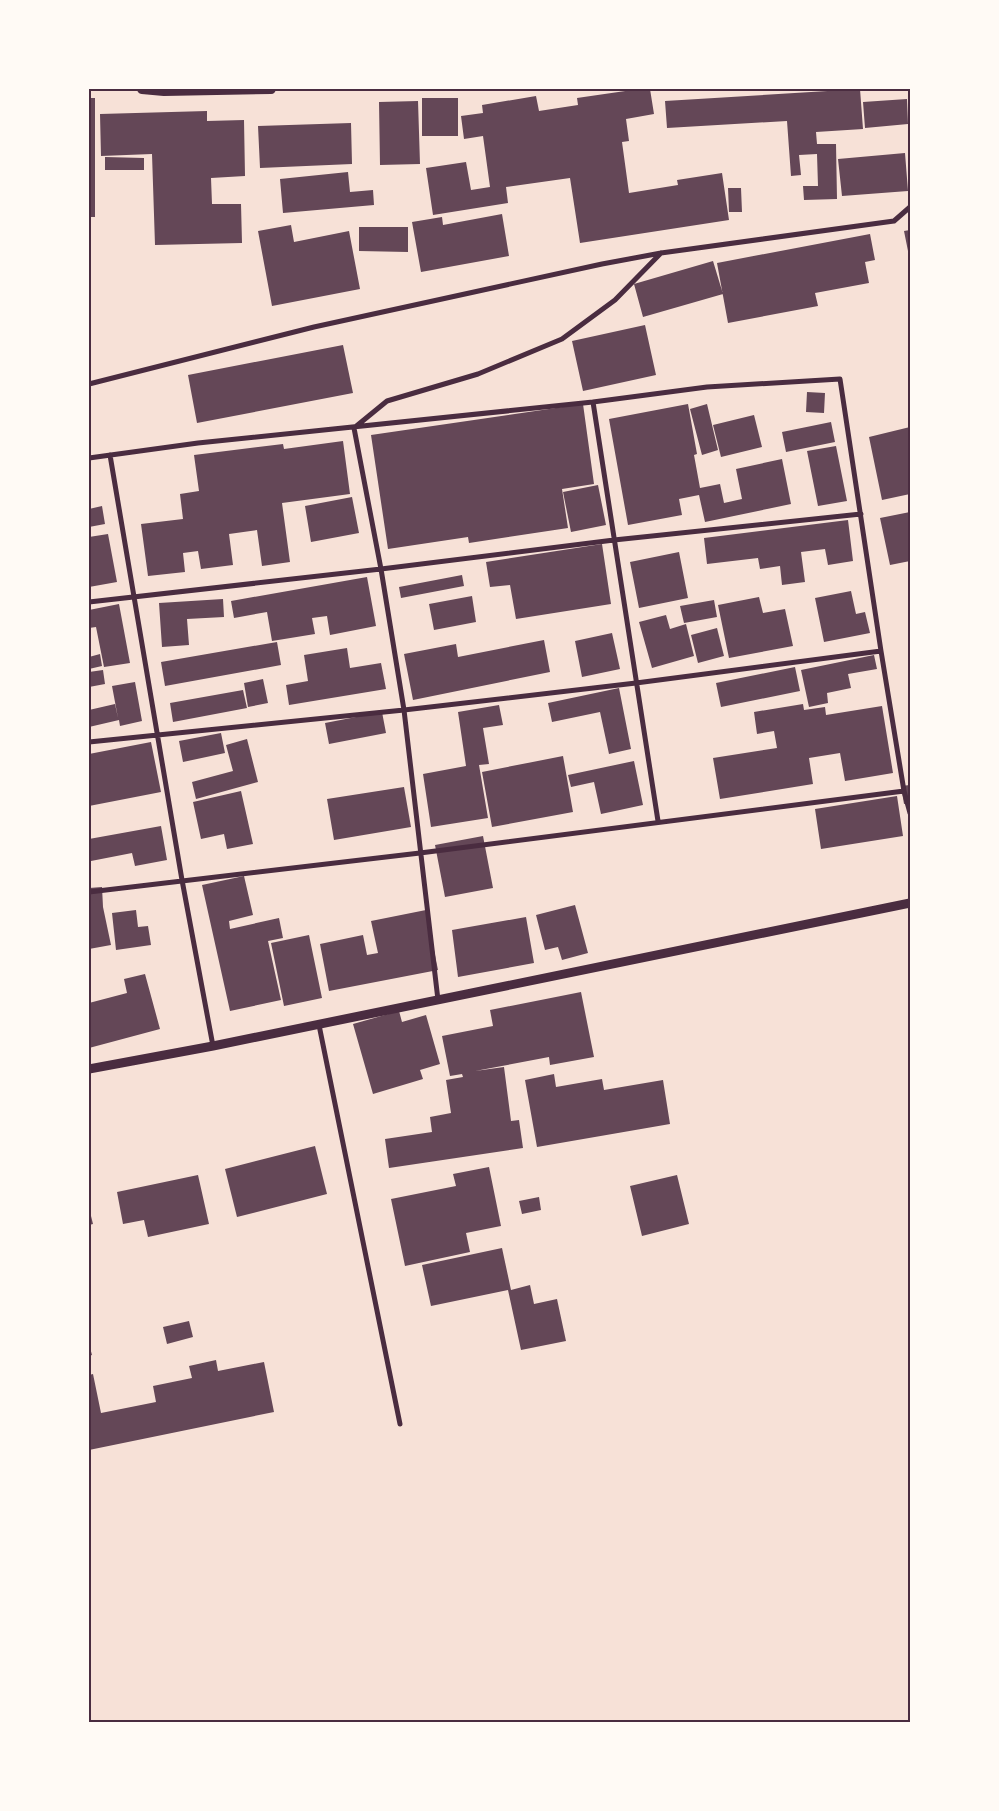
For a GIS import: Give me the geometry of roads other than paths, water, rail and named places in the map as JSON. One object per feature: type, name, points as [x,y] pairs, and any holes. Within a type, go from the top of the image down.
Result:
[{"type":"main road","points":[[142,89],[164,91],[271,89]]},
{"type":"street","points":[[89,384],[314,327],[602,264],[661,253],[894,221],[910,207]]},
{"type":"street","points":[[354,428],[387,401],[478,374],[562,339],[615,300],[661,253]]},
{"type":"street","points":[[89,458],[198,444],[593,402],[707,387],[840,379],[881,651],[904,791],[910,813]]},
{"type":"street","points":[[593,402],[658,822]]},
{"type":"street","points":[[354,428],[381,569],[404,710],[438,1000]]},
{"type":"street","points":[[110,455],[182,880],[213,1046]]},
{"type":"street","points":[[89,602],[614,540],[861,514]]},
{"type":"street","points":[[89,742],[404,710],[636,683],[881,651]]},
{"type":"street","points":[[89,892],[420,853],[904,791]]},
{"type":"street","points":[[89,1069],[319,1025],[910,903]]},
{"type":"street","points":[[319,1025],[400,1424]]}]
